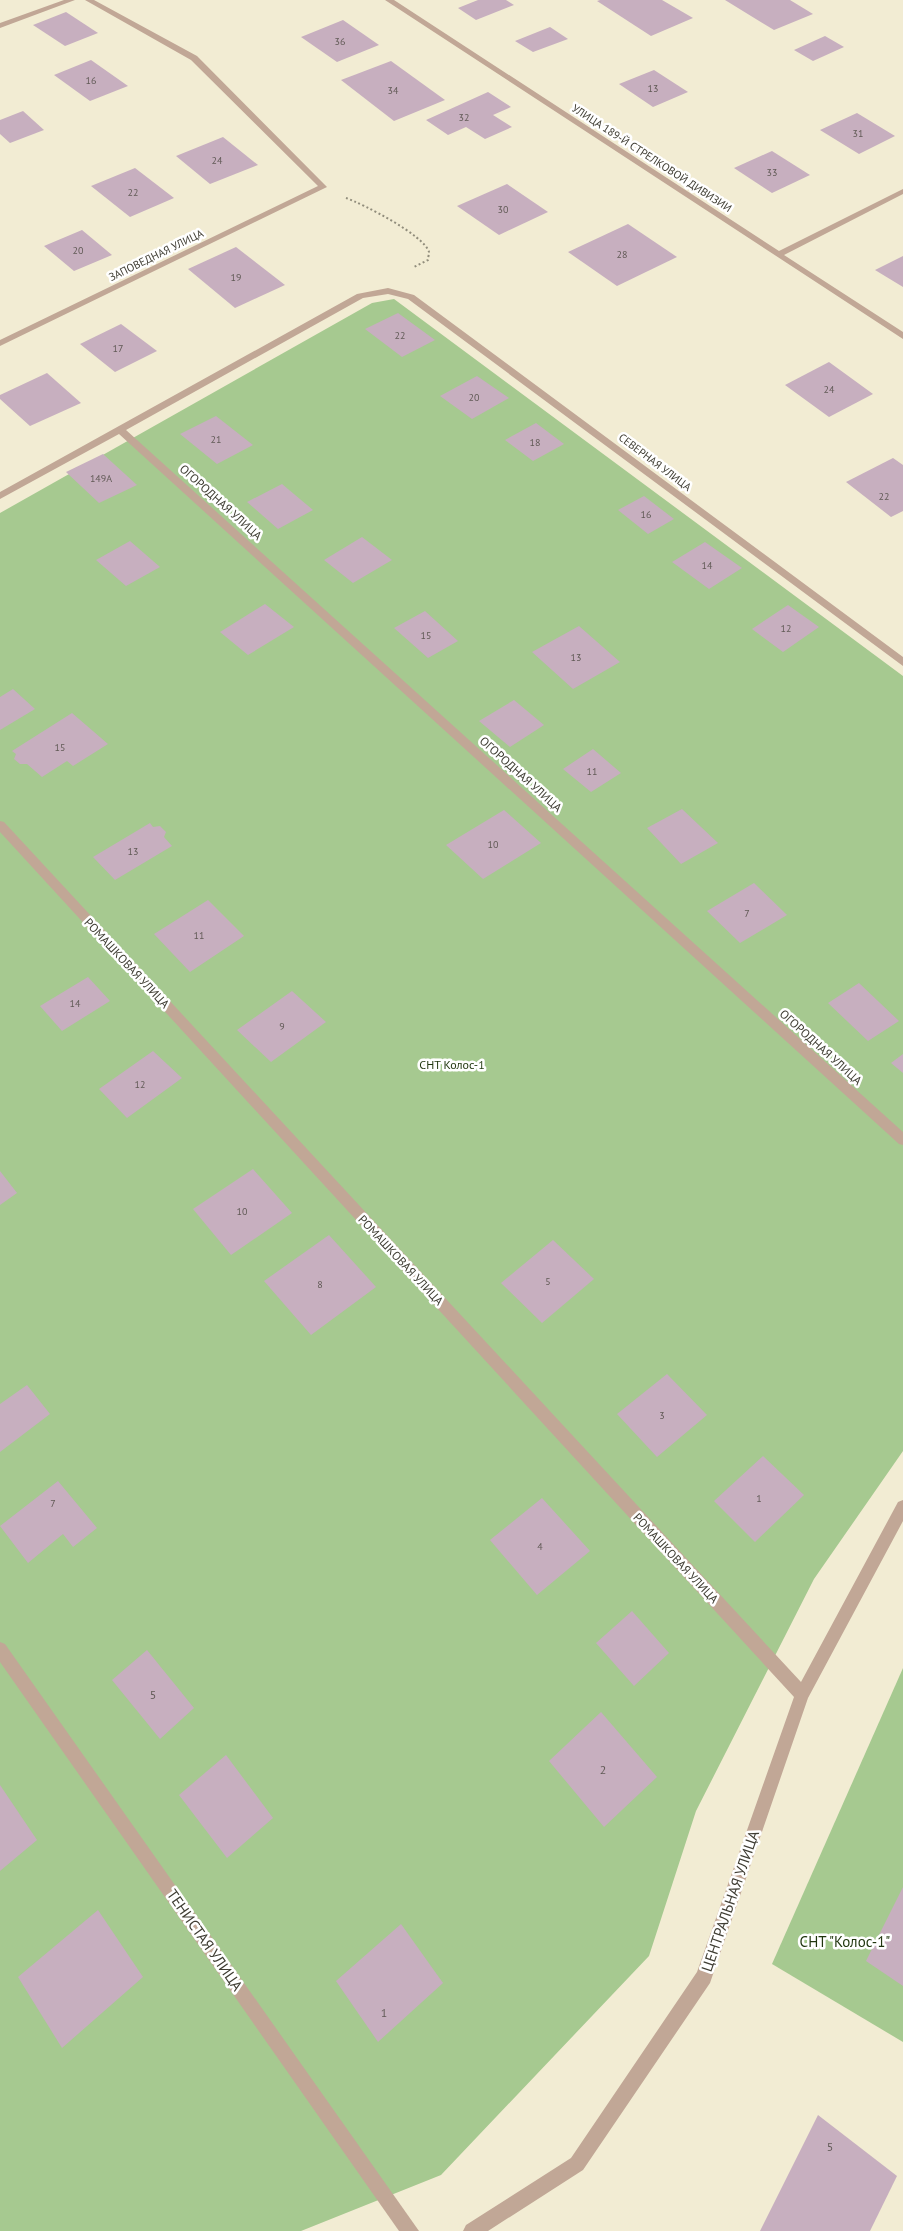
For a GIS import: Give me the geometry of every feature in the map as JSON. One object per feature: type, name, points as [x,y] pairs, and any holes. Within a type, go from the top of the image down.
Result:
[{"type":"street","points":[[0,26],[71,0]]},
{"type":"street","name":"ЗАПОВЕДНАЯ УЛИЦА","points":[[0,343],[323,187],[194,58],[89,0]]},
{"type":"street","name":"УЛИЦА 189-Й СТРЕЛКОВОЙ ДИВИЗИИ","points":[[389,0],[903,336]]},
{"type":"street","points":[[779,254],[903,191]]},
{"type":"street","points":[[0,496],[360,296],[388,291]]},
{"type":"street","name":"СЕВЕРНАЯ УЛИЦА","points":[[388,291],[411,298],[903,662]]},
{"type":"street","name":"ОГОРОДНАЯ УЛИЦА","points":[[120,429],[903,1140]]},
{"type":"street","name":"РОМАШКОВАЯ УЛИЦА","points":[[0,825],[802,1695]]},
{"type":"street","name":"ЦЕНТРАЛЬНАЯ УЛИЦА","points":[[472,2231],[577,2164],[704,1977],[802,1695],[903,1507]]},
{"type":"street","name":"ТЕНИСТАЯ УЛИЦА","points":[[0,1649],[410,2231]]},
{"type":"path","points":[[345,198],[363,204],[415,237],[425,246],[429,253],[428,260],[405,272],[388,291]]},
{"type":"green space","name":"СНТ Колос-1","points":[[394,299],[903,676],[903,1451],[814,1579],[696,1811],[649,1956],[441,2175],[301,2231],[0,2231],[0,513],[372,303]]},
{"type":"green space","name":"СНТ \"Колос-1\"","points":[[903,1668],[903,2042],[772,1964]]},
{"type":"building","points":[[478,0],[506,0],[514,5],[476,20],[458,8]]},
{"type":"building","points":[[662,0],[693,18],[651,36],[597,1]]},
{"type":"building","points":[[725,0],[790,0],[813,14],[774,30]]},
{"type":"building","points":[[66,12],[98,33],[65,46],[33,25]]},
{"type":"building","points":[[343,20],[379,45],[337,62],[301,37]]},
{"type":"building","points":[[550,27],[568,39],[533,52],[515,41]]},
{"type":"building","points":[[825,36],[844,47],[813,61],[794,50]]},
{"type":"building","points":[[91,60],[128,86],[90,101],[54,75]]},
{"type":"building","points":[[391,61],[445,100],[394,121],[341,80]]},
{"type":"building","points":[[654,70],[688,92],[653,107],[619,84]]},
{"type":"building","points":[[488,92],[511,107],[493,115],[512,127],[485,139],[466,127],[448,135],[426,120]]},
{"type":"building","points":[[23,111],[44,130],[10,143],[0,134],[0,120]]},
{"type":"building","points":[[857,113],[895,136],[859,154],[820,130]]},
{"type":"building","points":[[223,137],[258,165],[210,184],[176,156]]},
{"type":"building","points":[[772,151],[810,175],[772,193],[734,168]]},
{"type":"building","points":[[135,168],[174,198],[130,217],[91,186]]},
{"type":"building","points":[[507,184],[548,212],[499,235],[457,206]]},
{"type":"building","points":[[628,224],[677,257],[617,286],[568,252]]},
{"type":"building","points":[[82,230],[112,255],[74,271],[44,246]]},
{"type":"building","points":[[236,247],[285,285],[235,308],[188,269]]},
{"type":"building","points":[[903,256],[903,287],[875,270]]},
{"type":"building","points":[[398,313],[435,340],[402,357],[365,329]]},
{"type":"building","points":[[121,324],[157,351],[115,372],[80,344]]},
{"type":"building","points":[[829,362],[873,394],[829,417],[785,385]]},
{"type":"building","points":[[47,373],[81,403],[30,426],[0,399],[0,395]]},
{"type":"building","points":[[477,376],[509,398],[472,419],[440,396]]},
{"type":"building","points":[[216,416],[253,445],[217,464],[180,434]]},
{"type":"building","points":[[536,423],[564,444],[533,461],[505,440]]},
{"type":"building","points":[[103,454],[137,485],[99,503],[66,472]]},
{"type":"building","points":[[893,458],[903,465],[903,511],[891,517],[846,482]]},
{"type":"building","points":[[282,484],[313,510],[278,529],[247,502]]},
{"type":"building","points":[[644,496],[674,519],[648,534],[618,510]]},
{"type":"building","points":[[362,537],[392,560],[353,583],[324,560]]},
{"type":"building","points":[[130,541],[160,567],[126,586],[96,560]]},
{"type":"building","points":[[705,542],[742,568],[709,589],[672,562]]},
{"type":"building","points":[[265,604],[294,627],[248,655],[220,632]]},
{"type":"building","points":[[788,605],[819,627],[783,652],[752,629]]},
{"type":"building","points":[[425,611],[458,641],[428,658],[394,628]]},
{"type":"building","points":[[579,626],[620,662],[573,689],[532,652]]},
{"type":"building","points":[[13,689],[35,709],[0,730],[0,697]]},
{"type":"building","points":[[514,700],[544,725],[510,747],[479,721]]},
{"type":"building","points":[[72,713],[108,744],[73,766],[67,761],[42,777],[27,764],[20,764],[14,759],[16,754],[12,751]]},
{"type":"building","points":[[593,749],[621,773],[591,792],[563,769]]},
{"type":"building","points":[[682,809],[718,843],[681,864],[647,828]]},
{"type":"building","points":[[504,810],[541,843],[483,879],[446,845]]},
{"type":"building","points":[[150,823],[153,827],[160,826],[166,832],[164,837],[172,846],[115,880],[93,857]]},
{"type":"building","points":[[754,883],[787,915],[740,943],[707,911]]},
{"type":"building","points":[[208,900],[244,936],[190,972],[154,934]]},
{"type":"building","points":[[88,977],[110,1001],[62,1031],[40,1006]]},
{"type":"building","points":[[859,983],[899,1021],[868,1041],[828,1003]]},
{"type":"building","points":[[292,991],[326,1022],[271,1062],[237,1030]]},
{"type":"building","points":[[153,1051],[182,1078],[127,1118],[99,1089]]},
{"type":"building","points":[[903,1054],[903,1073],[891,1063]]},
{"type":"building","points":[[253,1169],[292,1213],[231,1255],[193,1209]]},
{"type":"building","points":[[0,1171],[17,1193],[0,1205]]},
{"type":"building","points":[[329,1235],[376,1287],[311,1335],[264,1281]]},
{"type":"building","points":[[553,1240],[594,1279],[542,1323],[501,1283]]},
{"type":"building","points":[[667,1374],[707,1415],[657,1457],[617,1414]]},
{"type":"building","points":[[27,1385],[50,1414],[0,1452],[0,1404]]},
{"type":"building","points":[[763,1456],[804,1495],[755,1542],[714,1501]]},
{"type":"building","points":[[58,1481],[97,1528],[73,1547],[63,1534],[28,1563],[0,1526]]},
{"type":"building","points":[[542,1498],[590,1551],[537,1595],[490,1540]]},
{"type":"building","points":[[632,1611],[669,1653],[634,1686],[596,1643]]},
{"type":"building","points":[[147,1650],[194,1708],[160,1739],[112,1680]]},
{"type":"building","points":[[601,1712],[657,1777],[604,1827],[549,1761]]},
{"type":"building","points":[[226,1755],[273,1818],[227,1858],[179,1795]]},
{"type":"building","points":[[0,1785],[37,1840],[0,1871]]},
{"type":"building","points":[[903,1887],[903,1986],[866,1961]]},
{"type":"building","points":[[98,1910],[143,1977],[62,2048],[18,1977]]},
{"type":"building","points":[[401,1924],[443,1983],[378,2042],[336,1981]]},
{"type":"building","points":[[818,2115],[897,2176],[870,2231],[760,2231]]}]
